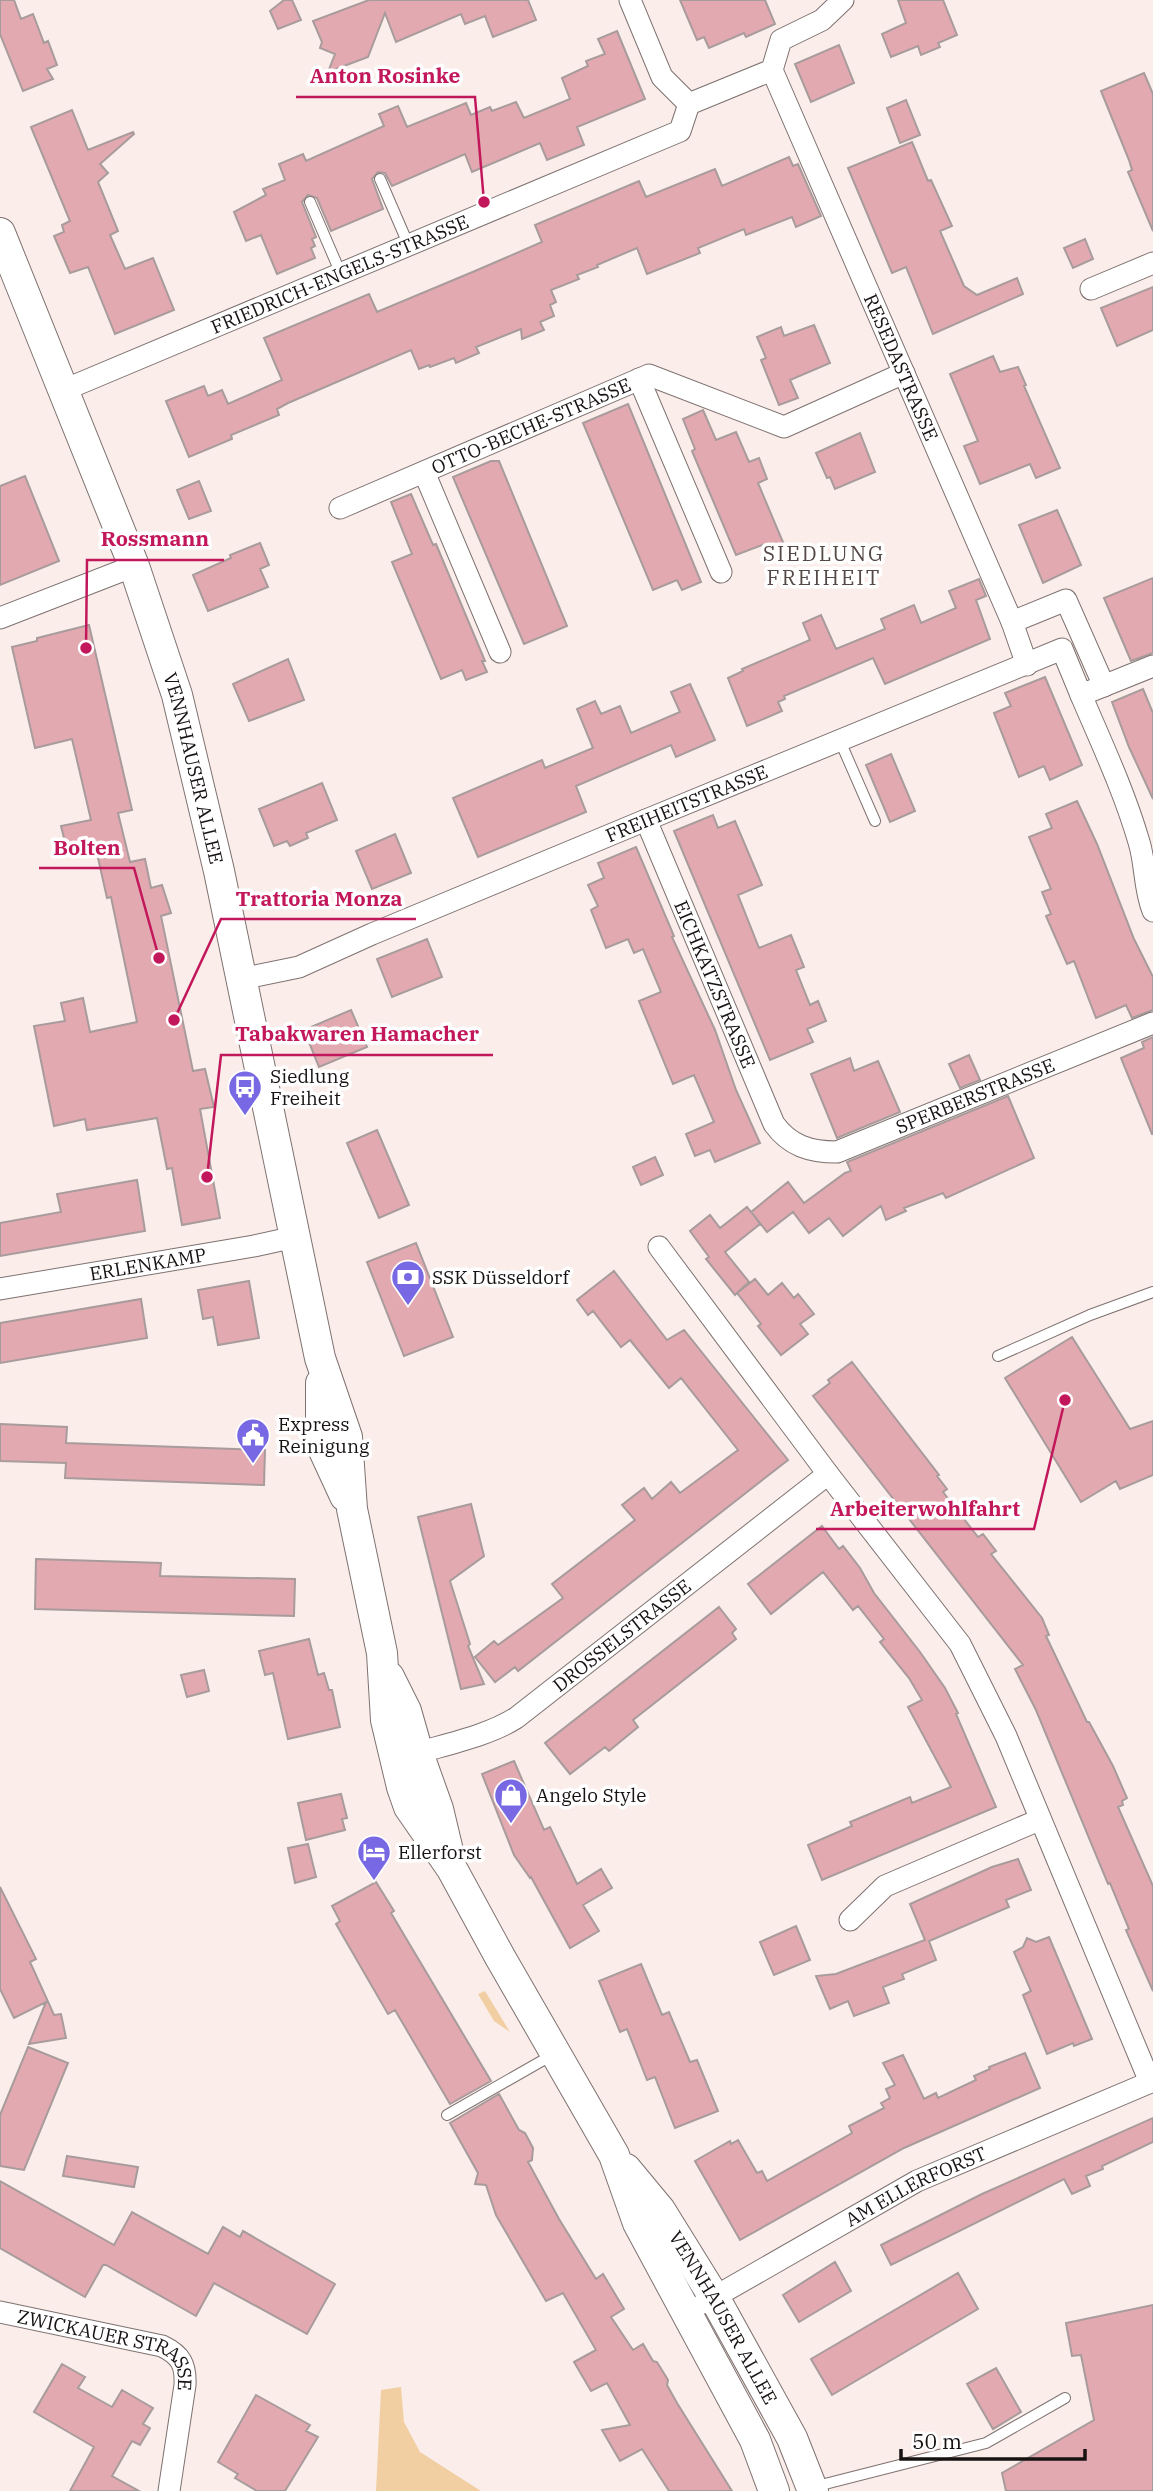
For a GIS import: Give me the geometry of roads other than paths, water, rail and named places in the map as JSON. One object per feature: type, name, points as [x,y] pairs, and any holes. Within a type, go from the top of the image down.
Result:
[{"type":"main road","name":"VENNHAUSER ALLEE","points":[[1,237],[8,274],[64,390],[134,566],[177,695],[219,871],[322,1367],[348,1437],[352,1509],[384,1668],[386,1720],[438,1809],[452,1869],[500,1957],[614,2155],[660,2210],[714,2297],[792,2438],[808,2490]]},
{"type":"main road","name":"VENNHAUSER ALLEE","points":[[614,2155],[638,2223],[755,2440],[774,2491]]},
{"type":"street","points":[[629,0],[662,77],[689,104],[772,70],[781,40],[822,19],[843,0]]},
{"type":"street","name":"RESEDASTRASSE","points":[[772,70],[1012,622],[1027,665]]},
{"type":"street","name":"FRIEDRICH-ENGELS-STRASSE","points":[[64,390],[680,131],[689,104]]},
{"type":"street","points":[[1091,289],[1153,263]]},
{"type":"street","name":"OTTO-BECHE-STRASSE","points":[[340,508],[649,375],[784,427],[904,373]]},
{"type":"street","name":"OTTO-BECHE-STRASSE","points":[[639,379],[721,572]]},
{"type":"street","name":"OTTO-BECHE-STRASSE","points":[[424,472],[500,652]]},
{"type":"street","points":[[0,618],[134,566]]},
{"type":"street","points":[[1012,622],[1066,600],[1104,686]]},
{"type":"street","name":"FREIHEITSTRASSE","points":[[241,979],[299,967],[372,934],[1062,649],[1081,695]]},
{"type":"street","points":[[1153,666],[1081,695],[1125,798],[1140,846],[1148,900],[1153,911]]},
{"type":"street","name":"EICHKATZSTRASSE","points":[[646,820],[774,1124],[780,1133],[795,1144]]},
{"type":"street","name":"SPERBERSTRASSE","points":[[795,1144],[811,1151],[837,1152],[1153,1023]]},
{"type":"street","name":"ERLENKAMP","points":[[0,1289],[295,1237]]},
{"type":"street","points":[[659,1247],[828,1474],[960,1644],[1006,1735],[1039,1820],[1152,2081]]},
{"type":"street","name":"DROSSELSTRASSE","points":[[407,1756],[493,1731],[516,1718],[828,1474]]},
{"type":"street","points":[[850,1920],[885,1886],[1039,1820]]},
{"type":"street","name":"AM ELLERFORST","points":[[687,2313],[917,2181],[1152,2081]]},
{"type":"street","name":"ZWICKAUER STRASSE","points":[[0,2312],[162,2346],[181,2358],[186,2372],[185,2385],[169,2491]]},
{"type":"lane","points":[[380,179],[409,246]]},
{"type":"lane","points":[[310,202],[341,275]]},
{"type":"lane","points":[[840,741],[875,821]]},
{"type":"lane","points":[[998,1356],[1090,1315],[1153,1292]]},
{"type":"lane","points":[[447,2115],[555,2053]]},
{"type":"lane","points":[[808,2490],[986,2443],[1065,2398]]},
{"type":"place","name":"Anton Rosinke","points":[[484,202]]},
{"type":"place","name":"Rossmann","points":[[86,648]]},
{"type":"place","name":"Bolten","points":[[159,958]]},
{"type":"place","name":"Trattoria Monza","points":[[174,1020]]},
{"type":"place","name":"Siedlung Freiheit","points":[[245,1117]]},
{"type":"place","name":"Tabakwaren Hamacher","points":[[207,1177]]},
{"type":"place","name":"SSK Düsseldorf","points":[[408,1307]]},
{"type":"place","name":"Arbeiterwohlfahrt","points":[[1065,1400]]},
{"type":"place","name":"Express Reinigung","points":[[253,1465]]},
{"type":"place","name":"Angelo Style","points":[[511,1825]]},
{"type":"place","name":"Ellerforst","points":[[374,1882]]},
{"type":"district","name":"SIEDLUNG FREIHEIT","points":[[824,566]]}]
